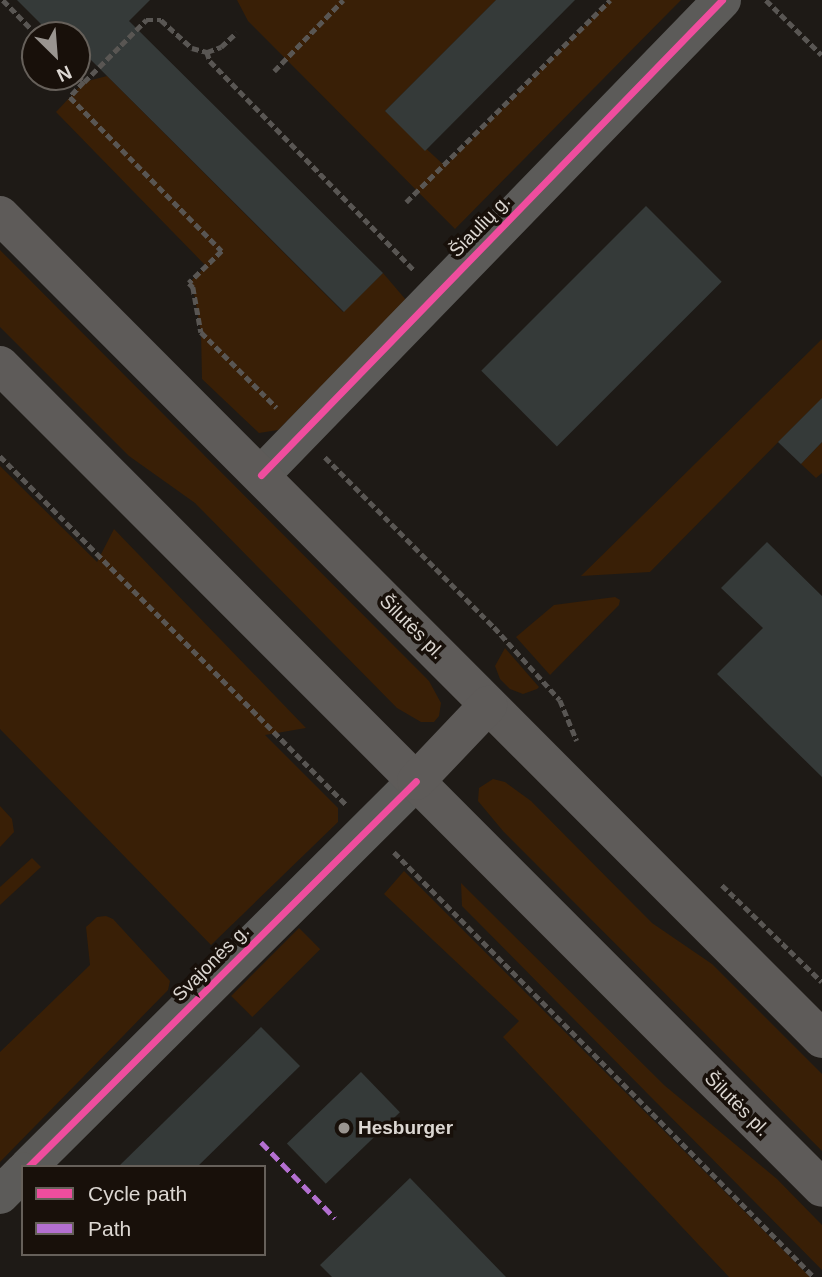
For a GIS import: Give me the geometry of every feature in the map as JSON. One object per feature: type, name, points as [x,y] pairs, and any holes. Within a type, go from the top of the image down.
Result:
[{"type":"main road","name":"Šilutės pl.","points":[[0,215],[822,1040]]},
{"type":"main road","name":"Šilutės pl.","points":[[0,365],[822,1188]]},
{"type":"main road","points":[[416,781],[488,705]]},
{"type":"street","name":"Šiaulių g.","points":[[261,475],[722,0]]},
{"type":"street","name":"Svajonės g.","points":[[30,1165],[416,781]]},
{"type":"street","points":[[0,1195],[21,1174]]},
{"type":"path","points":[[3,0],[23,21]]},
{"type":"path","points":[[274,71],[343,0]]},
{"type":"path","points":[[406,202],[610,0]]},
{"type":"path","points":[[766,0],[822,55]]},
{"type":"path","points":[[91,76],[146,20],[161,20],[192,48],[207,52],[221,47],[236,33]]},
{"type":"path","points":[[207,52],[210,61],[415,271]]},
{"type":"path","points":[[76,91],[70,97],[222,251],[190,283],[201,332],[494,627],[560,700],[579,745]]},
{"type":"path","points":[[0,456],[814,1277]]},
{"type":"path","points":[[715,878],[822,982]]},
{"type":"shaded area","points":[[237,0],[496,0],[385,111],[445,166],[610,0],[681,0],[455,229],[248,21]]},
{"type":"shaded area","points":[[107,76],[343,312],[383,273],[406,300],[278,430],[259,433],[202,379],[201,332],[193,287],[189,283],[206,266],[56,112],[76,91],[91,91],[91,80]]},
{"type":"shaded area","points":[[0,250],[429,681],[441,703],[439,716],[434,722],[421,722],[397,708],[195,503],[129,456],[0,327]]},
{"type":"shaded area","points":[[822,339],[822,421],[810,410],[650,572],[581,576]]},
{"type":"shaded area","points":[[822,442],[822,473],[816,478],[801,464]]},
{"type":"shaded area","points":[[0,466],[97,562],[114,529],[306,728],[265,735],[338,808],[338,822],[211,945],[0,729]]},
{"type":"shaded area","points":[[615,597],[620,600],[619,605],[550,675],[516,637],[554,605]]},
{"type":"shaded area","points":[[505,648],[539,687],[537,689],[523,694],[510,689],[500,679],[495,666]]},
{"type":"shaded area","points":[[493,779],[505,782],[531,801],[652,923],[712,964],[822,1074],[822,1151],[503,831],[478,801],[479,788]]},
{"type":"shaded area","points":[[0,806],[12,819],[14,832],[0,847]]},
{"type":"shaded area","points":[[32,858],[41,867],[0,905],[0,887]]},
{"type":"shaded area","points":[[404,871],[810,1277],[729,1277],[503,1037],[519,1021],[384,894]]},
{"type":"shaded area","points":[[461,883],[664,1085],[777,1179],[822,1225],[822,1270],[462,906]]},
{"type":"shaded area","points":[[106,916],[113,919],[170,981],[168,990],[0,1162],[0,1052],[90,965],[86,927],[97,917]]},
{"type":"shaded area","points":[[299,928],[320,949],[252,1017],[231,996]]},
{"type":"building","points":[[17,0],[150,0],[129,21],[383,273],[344,312],[91,60],[91,21],[38,21]]},
{"type":"building","points":[[496,0],[575,0],[425,151],[385,111]]},
{"type":"building","points":[[646,206],[722,282],[557,446],[481,371]]},
{"type":"building","points":[[822,398],[822,442],[801,464],[778,442]]},
{"type":"building","points":[[767,542],[822,596],[822,777],[717,674],[763,628],[721,588]]},
{"type":"building","points":[[261,1027],[300,1066],[199,1165],[120,1165]]},
{"type":"building","name":"Hesburger","points":[[361,1072],[400,1112],[326,1184],[287,1144]]},
{"type":"building","points":[[410,1178],[506,1277],[332,1277],[320,1265]]},
{"type":"marked path","points":[[261,1142],[335,1218]]},
{"type":"cycle path","points":[[261,475],[722,0]]},
{"type":"cycle path","points":[[30,1165],[416,781]]},
{"type":"place","name":"Hesburger","points":[[344,1128]]}]
